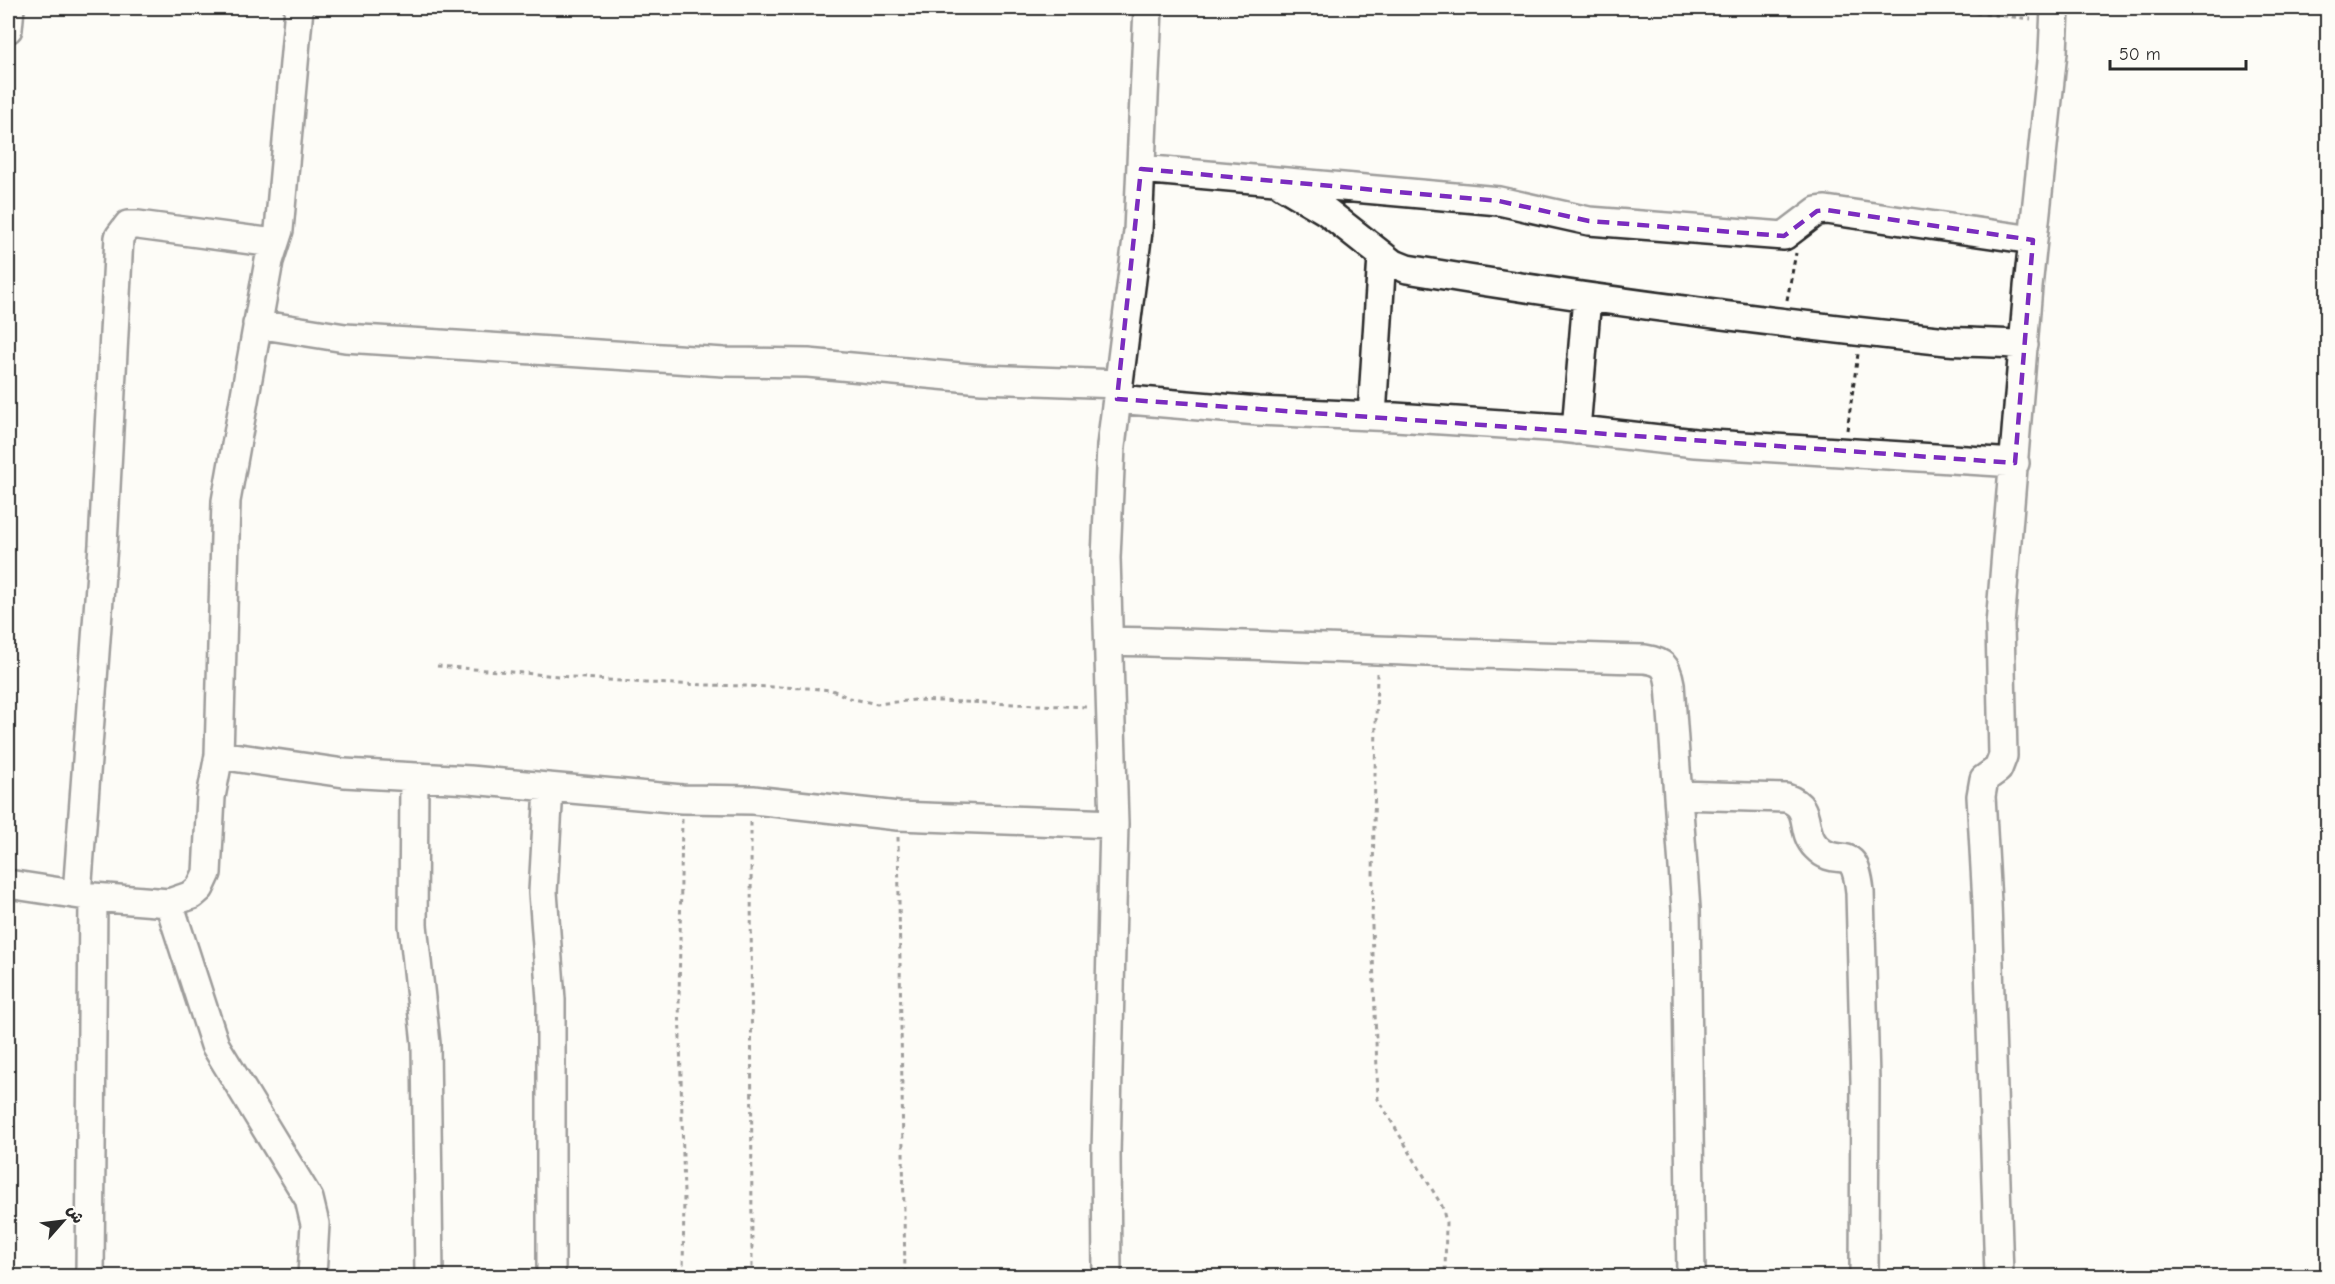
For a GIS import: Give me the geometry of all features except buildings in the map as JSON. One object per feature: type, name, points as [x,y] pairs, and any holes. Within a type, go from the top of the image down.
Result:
[{"type":"street","points":[[8,29],[10,8]]},
{"type":"street","points":[[8,884],[85,895],[169,903],[192,895],[200,888],[207,873],[211,797],[219,754],[225,501],[257,324],[274,243],[279,230],[285,192],[299,8]]},
{"type":"street","points":[[1107,1276],[1106,1154],[1114,824],[1106,548],[1111,446],[1138,231],[1148,8]]},
{"type":"street","points":[[1999,1276],[1987,903],[1981,796],[1984,779],[1998,769],[2003,756],[2000,625],[2032,240],[2052,62],[2054,14]]},
{"type":"street","points":[[1141,169],[1499,201],[1589,221],[1784,236],[1817,211],[1826,210],[2032,240]]},
{"type":"street","points":[[1275,181],[1326,211],[1382,256],[1407,269],[1587,297],[1783,322],[1951,341],[2024,345]]},
{"type":"street","points":[[90,1276],[85,895],[119,237],[128,225],[138,225],[274,243]]},
{"type":"street","points":[[1372,416],[1382,256]]},
{"type":"street","points":[[1576,430],[1587,297]]},
{"type":"street","points":[[257,324],[345,338],[724,362],[808,363],[1118,392],[1258,411],[1372,416],[1576,430],[1695,443],[2014,463]]},
{"type":"street","points":[[1109,641],[1284,645],[1473,655],[1645,659],[1662,663],[1668,669],[1686,909],[1691,1276]]},
{"type":"street","points":[[219,754],[344,773],[470,780],[682,800],[753,800],[898,816],[1114,824]]},
{"type":"street","points":[[414,778],[413,925],[426,1044],[429,1276]]},
{"type":"street","points":[[549,788],[543,892],[550,990],[551,1276]]},
{"type":"street","points":[[1678,795],[1786,798],[1796,801],[1802,807],[1810,839],[1816,848],[1850,860],[1856,865],[1860,892],[1865,1081],[1864,1276]]},
{"type":"street","points":[[169,903],[215,1045],[309,1199],[315,1224],[312,1276]]},
{"type":"path","points":[[1931,8],[2054,14]]},
{"type":"path","points":[[1783,322],[1801,225]]},
{"type":"path","points":[[1844,452],[1861,331]]},
{"type":"path","points":[[1377,650],[1372,926],[1378,1099],[1442,1206],[1446,1222],[1444,1276]]},
{"type":"path","points":[[437,666],[645,683],[832,690],[849,698],[877,704],[915,700],[1111,708]]},
{"type":"path","points":[[682,800],[679,1000],[684,1195],[683,1276]]},
{"type":"path","points":[[752,1276],[751,805],[753,800]]},
{"type":"path","points":[[898,816],[905,1276]]},
{"type":"highlighted area","points":[[1141,169],[1499,201],[1589,221],[1784,236],[1817,211],[1826,210],[2033,240],[2015,463],[1117,399]]}]
